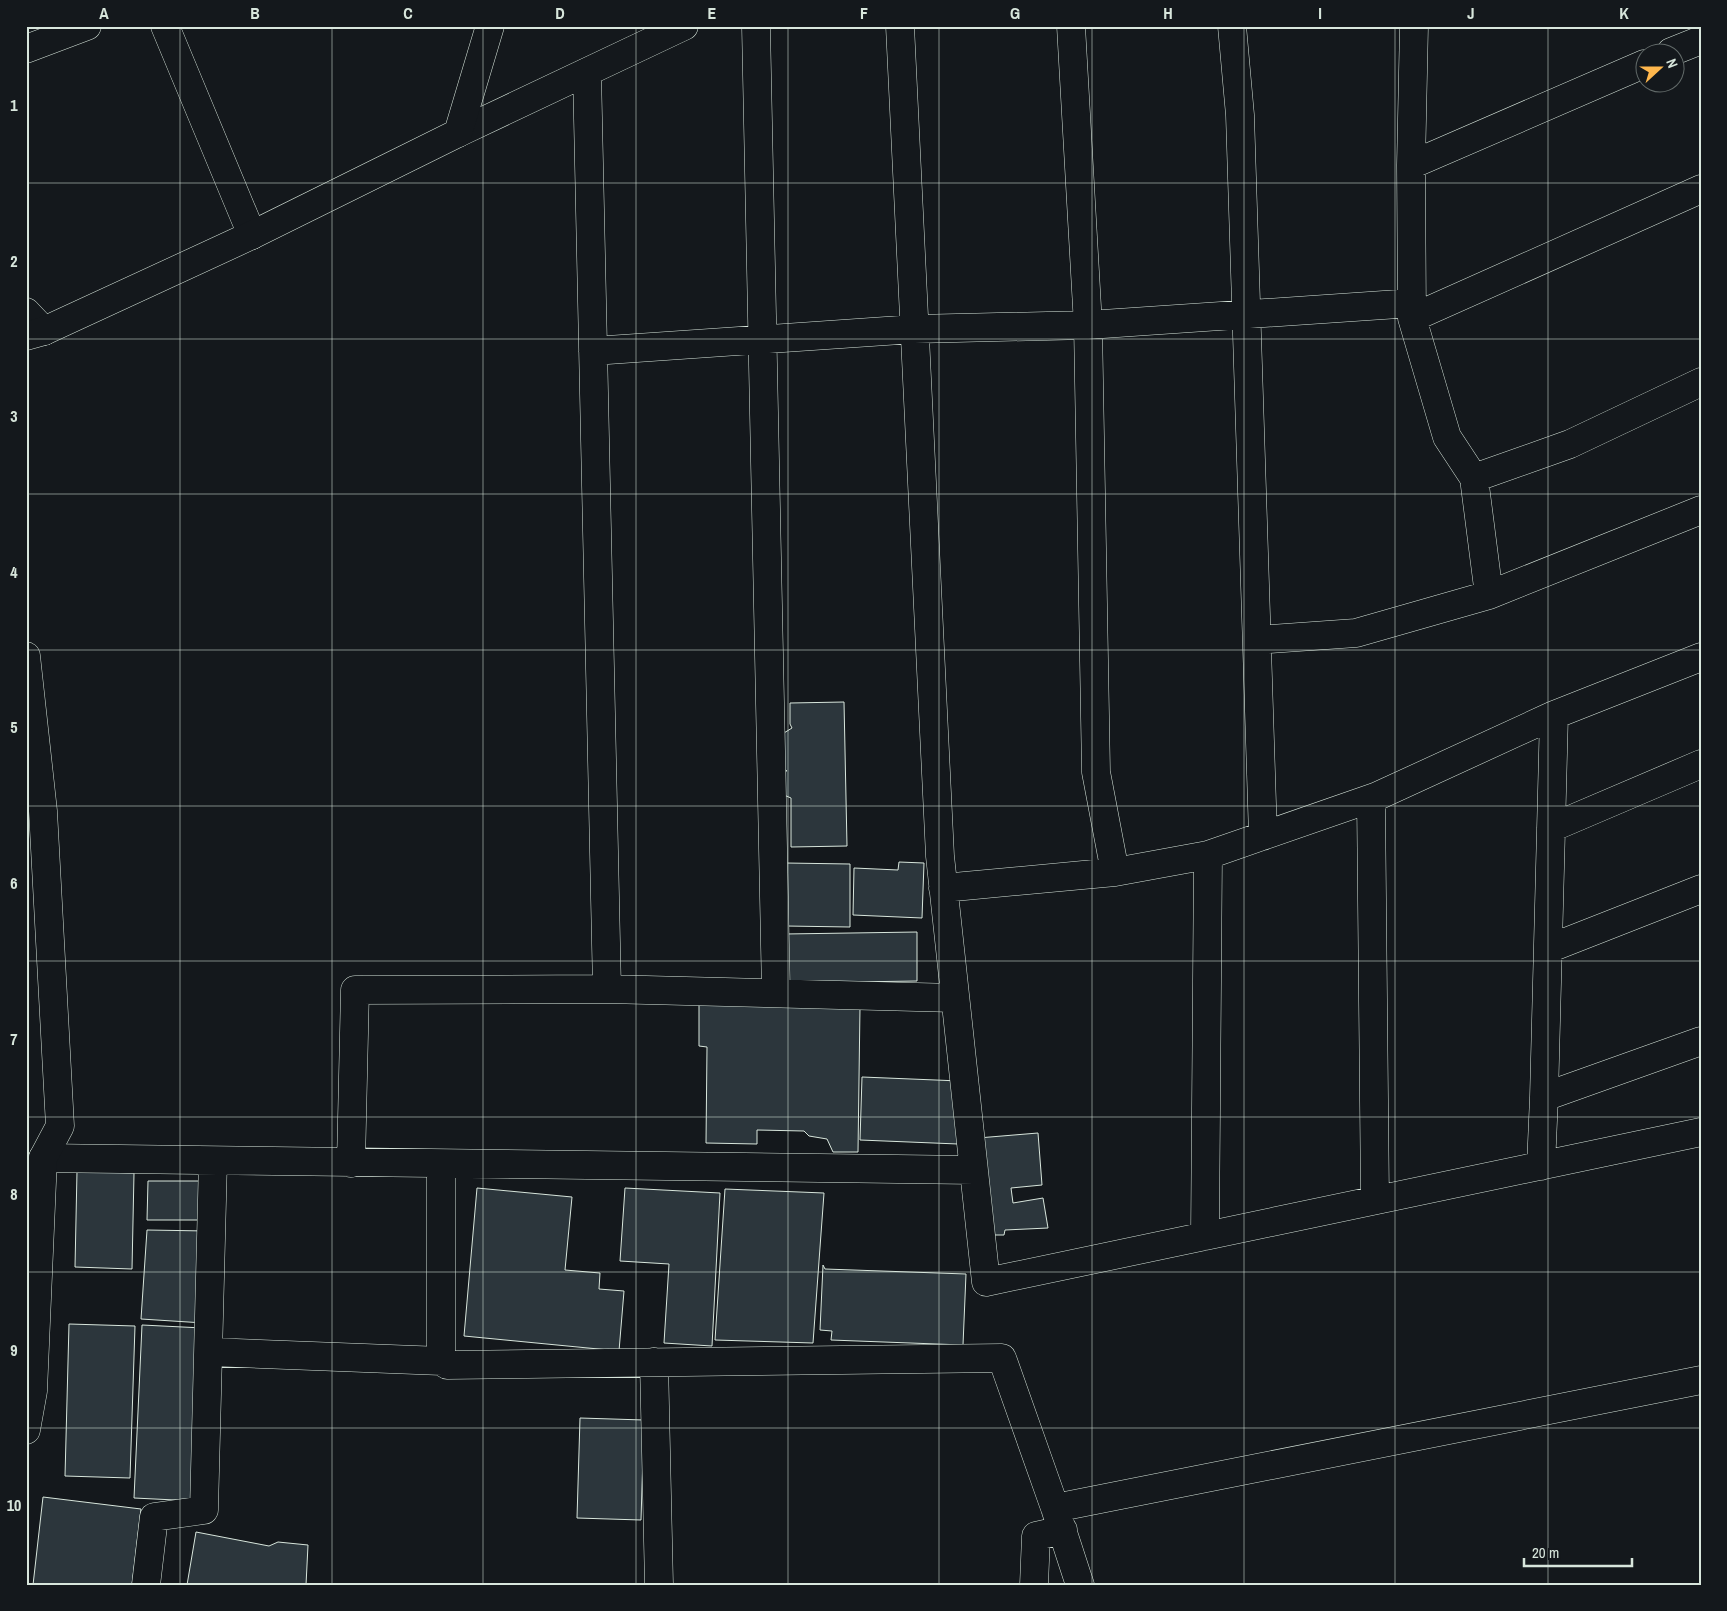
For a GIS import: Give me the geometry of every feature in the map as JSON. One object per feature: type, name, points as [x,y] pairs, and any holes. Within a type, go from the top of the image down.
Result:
[{"type":"street","points":[[166,26],[252,235]]},
{"type":"street","points":[[458,134],[490,26]]},
{"type":"street","points":[[32,327],[252,235],[684,26]]},
{"type":"street","points":[[756,26],[776,993]]},
{"type":"street","points":[[900,26],[943,888],[986,1282],[1701,1132]]},
{"type":"street","points":[[1071,26],[1088,325],[1096,772],[1115,872]]},
{"type":"street","points":[[1232,26],[1240,114],[1263,836]]},
{"type":"street","points":[[1414,26],[1410,165],[1412,311],[1447,437],[1474,478],[1489,595]]},
{"type":"street","points":[[1698,26],[1701,32]]},
{"type":"street","points":[[26,49],[81,27]]},
{"type":"street","points":[[1684,47],[1701,40]]},
{"type":"street","points":[[1410,165],[1634,68]]},
{"type":"street","points":[[587,72],[607,989]]},
{"type":"street","points":[[593,351],[915,329],[1088,325],[1246,315],[1412,311],[1701,190]]},
{"type":"street","points":[[1474,478],[1570,444],[1701,382]]},
{"type":"street","points":[[1257,640],[1356,633],[1489,595],[1701,510]]},
{"type":"street","points":[[26,656],[43,811],[60,1126],[43,1158],[33,1391],[26,1430]]},
{"type":"street","points":[[943,888],[1115,872],[1208,855],[1375,797],[1554,715],[1701,657]]},
{"type":"street","points":[[1541,1166],[1554,715]]},
{"type":"street","points":[[1551,828],[1701,764]]},
{"type":"street","points":[[1375,797],[1372,799],[1375,1200]]},
{"type":"street","points":[[1205,1236],[1208,855]]},
{"type":"street","points":[[1548,949],[1701,889]]},
{"type":"street","points":[[350,1163],[355,990],[607,989],[955,998]]},
{"type":"street","points":[[1544,1097],[1701,1041]]},
{"type":"street","points":[[43,1158],[974,1170]]},
{"type":"street","points":[[146,1585],[154,1517],[204,1510],[210,1352],[213,1161]]},
{"type":"street","points":[[441,1164],[442,1361]]},
{"type":"street","points":[[210,1352],[442,1361],[447,1365],[1002,1358],[1059,1519],[1080,1585]]},
{"type":"street","points":[[654,1362],[659,1585]]},
{"type":"street","points":[[1034,1585],[1036,1536],[1059,1519],[1701,1380]]},
{"type":"building","points":[[844,702],[847,846],[791,847],[791,798],[779,793],[778,770],[787,771],[780,766],[779,736],[792,728],[790,724],[790,703]]},
{"type":"building","points":[[899,862],[924,863],[922,918],[853,915],[854,868],[898,870]]},
{"type":"building","points":[[786,863],[850,864],[850,927],[786,926]]},
{"type":"building","points":[[917,932],[917,981],[786,983],[785,934]]},
{"type":"building","points":[[699,1004],[860,1007],[858,1152],[833,1152],[827,1139],[809,1136],[804,1131],[757,1130],[757,1144],[706,1143],[707,1047],[699,1046]]},
{"type":"building","points":[[862,1077],[960,1081],[958,1144],[860,1140]]},
{"type":"building","points":[[1038,1133],[1042,1185],[1011,1188],[1013,1203],[1043,1198],[1048,1228],[1005,1230],[1004,1235],[984,1235],[978,1138]]},
{"type":"building","points":[[77,1171],[134,1173],[132,1269],[75,1267]]},
{"type":"building","points":[[148,1181],[208,1181],[208,1220],[147,1220]]},
{"type":"building","points":[[477,1188],[572,1197],[565,1270],[600,1273],[599,1289],[624,1291],[619,1351],[464,1336]]},
{"type":"building","points":[[625,1188],[720,1193],[712,1346],[664,1343],[669,1264],[620,1261]]},
{"type":"building","points":[[725,1189],[824,1193],[813,1343],[715,1340]]},
{"type":"building","points":[[147,1230],[207,1231],[204,1323],[141,1319]]},
{"type":"building","points":[[823,1265],[825,1269],[966,1274],[963,1345],[831,1340],[832,1331],[820,1330]]},
{"type":"building","points":[[69,1324],[135,1326],[130,1478],[65,1476]]},
{"type":"building","points":[[142,1325],[203,1328],[196,1501],[134,1498]]},
{"type":"building","points":[[580,1418],[644,1420],[641,1520],[577,1518]]},
{"type":"building","points":[[43,1497],[141,1509],[132,1585],[33,1585]]},
{"type":"building","points":[[196,1532],[269,1546],[278,1542],[308,1545],[306,1585],[187,1585]]}]
